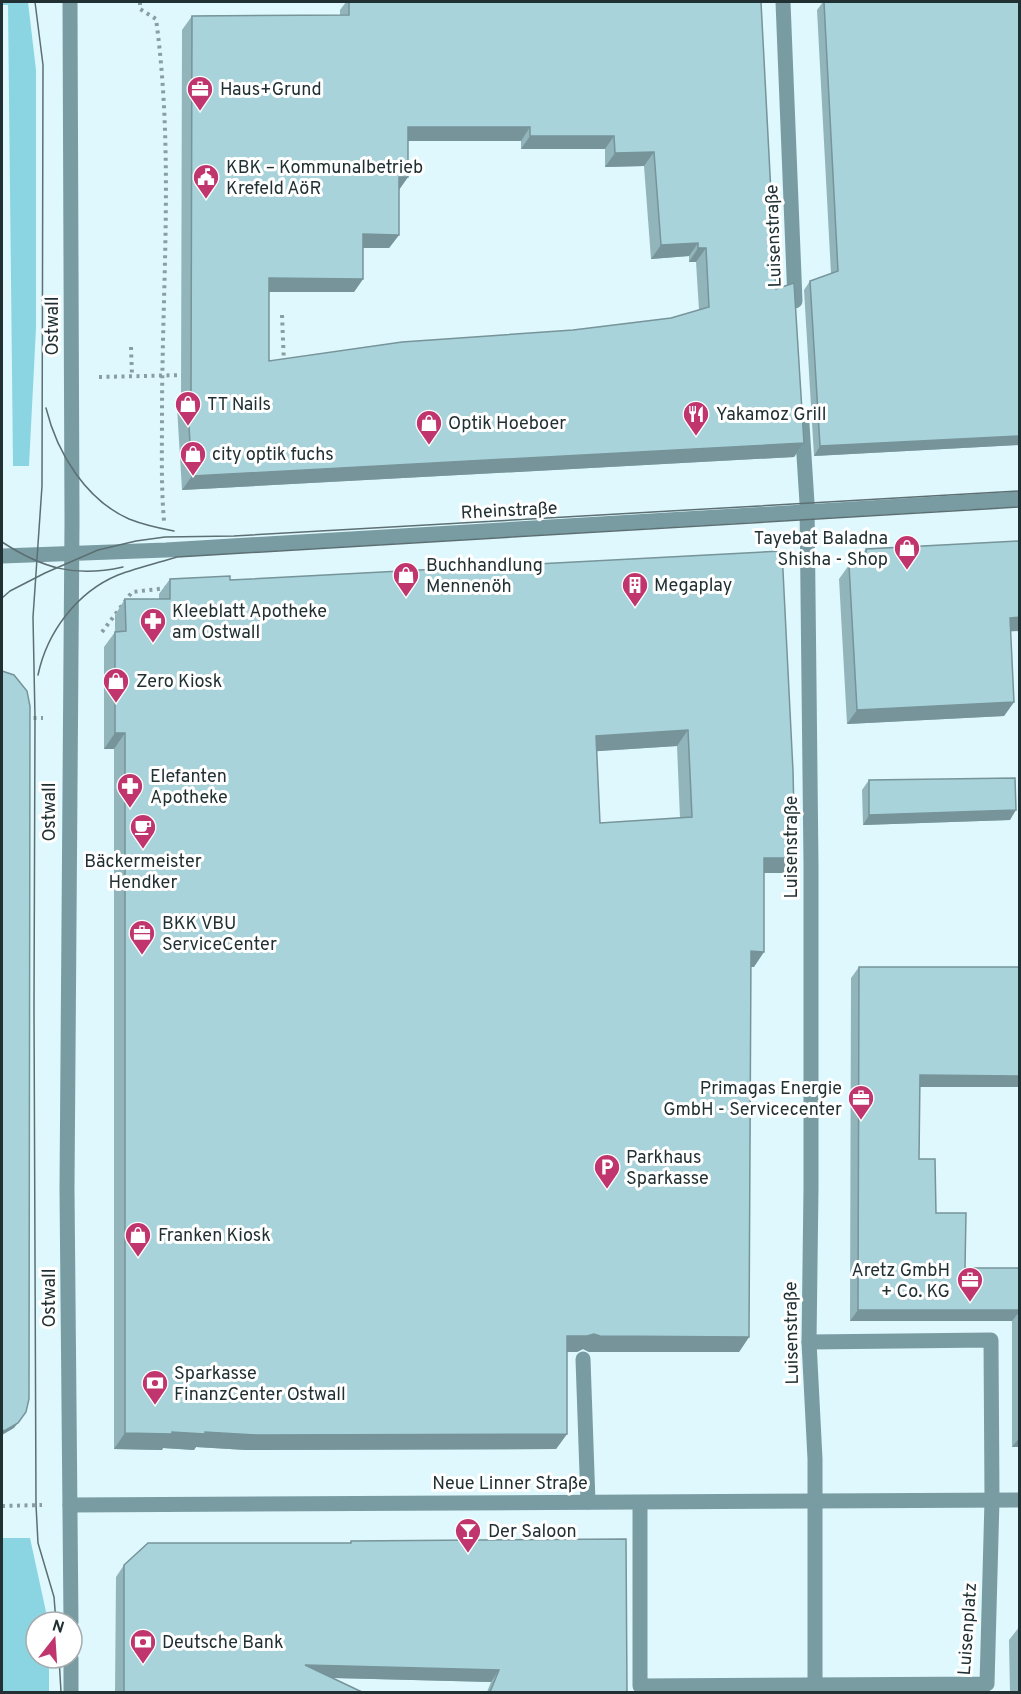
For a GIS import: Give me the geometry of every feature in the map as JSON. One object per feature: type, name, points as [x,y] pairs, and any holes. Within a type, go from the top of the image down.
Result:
[{"type":"street","name":"Luisenstraße","points":[[783,2],[796,317]]},
{"type":"street","name":"Ostwall","points":[[69,3],[71,554],[67,1189],[70,1610]]},
{"type":"street","name":"Luisenstraße","points":[[801,410],[807,512],[811,865],[809,1341],[815,1502],[815,1689]]},
{"type":"street","name":"Rheinstraße","points":[[2,556],[166,550],[1020,499]]},
{"type":"street","name":"Luisenplatz","points":[[640,1503],[640,1686],[815,1689],[987,1684],[992,1500],[991,1340],[809,1341]]},
{"type":"street","points":[[583,1359],[588,1502]]},
{"type":"street","name":"Neue Linner Straße","points":[[70,1505],[1020,1500]]},
{"type":"street","points":[[71,1670],[71,1692]]},
{"type":"path","points":[[102,641],[102,630],[132,592],[167,588],[162,503],[162,375],[167,198],[160,53],[156,19],[140,9],[140,2]]},
{"type":"path","points":[[282,315],[284,372]]},
{"type":"path","points":[[131,347],[132,376]]},
{"type":"path","points":[[71,378],[195,374]]},
{"type":"path","points":[[24,718],[69,717]]},
{"type":"path","points":[[2,1506],[70,1505]]},
{"type":"shaded area","points":[[2,2],[28,2],[36,70],[36,328],[29,466],[13,466],[8,5],[2,5]]},
{"type":"shaded area","points":[[2,1538],[30,1538],[46,1610],[24,1610],[24,1670],[49,1670],[49,1692],[2,1692]]},
{"type":"building","points":[[349,2],[761,2],[776,289],[794,283],[804,443],[192,476],[187,393],[191,393],[192,16],[349,15]],"holes":[[[408,127],[530,127],[530,136],[614,136],[615,153],[654,152],[661,245],[698,243],[698,248],[706,248],[709,307],[671,318],[573,330],[402,342],[269,361],[269,278],[363,279],[363,234],[399,235],[399,177],[408,177]]]},
{"type":"building","points":[[824,2],[1020,2],[1020,436],[820,446],[810,281],[838,271]]},
{"type":"building","points":[[1020,541],[1020,617],[1010,618],[1014,702],[857,710],[849,565],[867,564],[866,549]]},
{"type":"building","points":[[782,551],[795,858],[764,858],[764,952],[751,951],[749,1337],[600,1336],[594,1334],[567,1336],[567,1434],[125,1433],[125,733],[115,733],[115,632],[126,631],[125,599],[170,599],[170,579],[230,576],[230,580]],"holes":[[[688,730],[692,817],[600,823],[596,736]]]},
{"type":"building","points":[[2,671],[14,675],[27,691],[30,706],[29,1399],[26,1412],[18,1423],[2,1431]]},
{"type":"building","points":[[1015,778],[1016,810],[869,815],[869,780]]},
{"type":"building","points":[[859,967],[1020,967],[1020,1076],[920,1075],[919,1159],[935,1159],[936,1213],[966,1213],[965,1268],[1020,1268],[1020,1310],[858,1310]]},
{"type":"building","points":[[626,1539],[627,1692],[490,1692],[499,1670],[305,1665],[362,1692],[124,1692],[124,1565],[148,1543]]},
{"type":"tram line","points":[[35,2],[43,65],[42,486],[33,617],[36,1505],[38,1543],[54,1597],[55,1610]]},
{"type":"tram line","points":[[46,408],[66,458],[99,500],[129,519],[174,531]]},
{"type":"tram line","points":[[2,598],[10,591],[45,573],[98,550],[165,537],[234,536],[1020,491]]},
{"type":"tram line","points":[[38,675],[42,659],[56,629],[66,615],[89,592],[118,575],[177,557],[1020,507]]},
{"type":"tram line","points":[[2,542],[45,564],[74,571],[123,567]]},
{"type":"tram line","points":[[60,1670],[61,1692]]},
{"type":"place","name":"Haus+Grund","points":[[200,112]]},
{"type":"place","name":"KBK – Kommunalbetrieb Krefeld AöR","points":[[206,200]]},
{"type":"place","name":"TT Nails","points":[[188,427]]},
{"type":"place","name":"Yakamoz Grill","points":[[696,437]]},
{"type":"place","name":"Optik Hoeboer","points":[[429,446]]},
{"type":"place","name":"city optik fuchs","points":[[193,477]]},
{"type":"place","name":"Tayebat Baladna Shisha - Shop","points":[[907,571]]},
{"type":"place","name":"Buchhandlung Mennenöh","points":[[406,598]]},
{"type":"place","name":"Megaplay","points":[[635,608]]},
{"type":"place","name":"Kleeblatt Apotheke am Ostwall","points":[[153,644]]},
{"type":"place","name":"Zero Kiosk","points":[[116,704]]},
{"type":"place","name":"Elefanten Apotheke","points":[[130,809]]},
{"type":"place","name":"Bäckermeister Hendker","points":[[143,850]]},
{"type":"place","name":"BKK VBU ServiceCenter","points":[[142,956]]},
{"type":"place","name":"Primagas Energie GmbH - Servicecenter","points":[[861,1121]]},
{"type":"place","name":"Parkhaus Sparkasse","points":[[607,1190]]},
{"type":"place","name":"Franken Kiosk","points":[[138,1258]]},
{"type":"place","name":"Aretz GmbH + Co. KG","points":[[970,1303]]},
{"type":"place","name":"Sparkasse FinanzCenter Ostwall","points":[[155,1406]]},
{"type":"place","name":"Der Saloon","points":[[468,1554]]},
{"type":"place","name":"Deutsche Bank","points":[[143,1665]]}]
